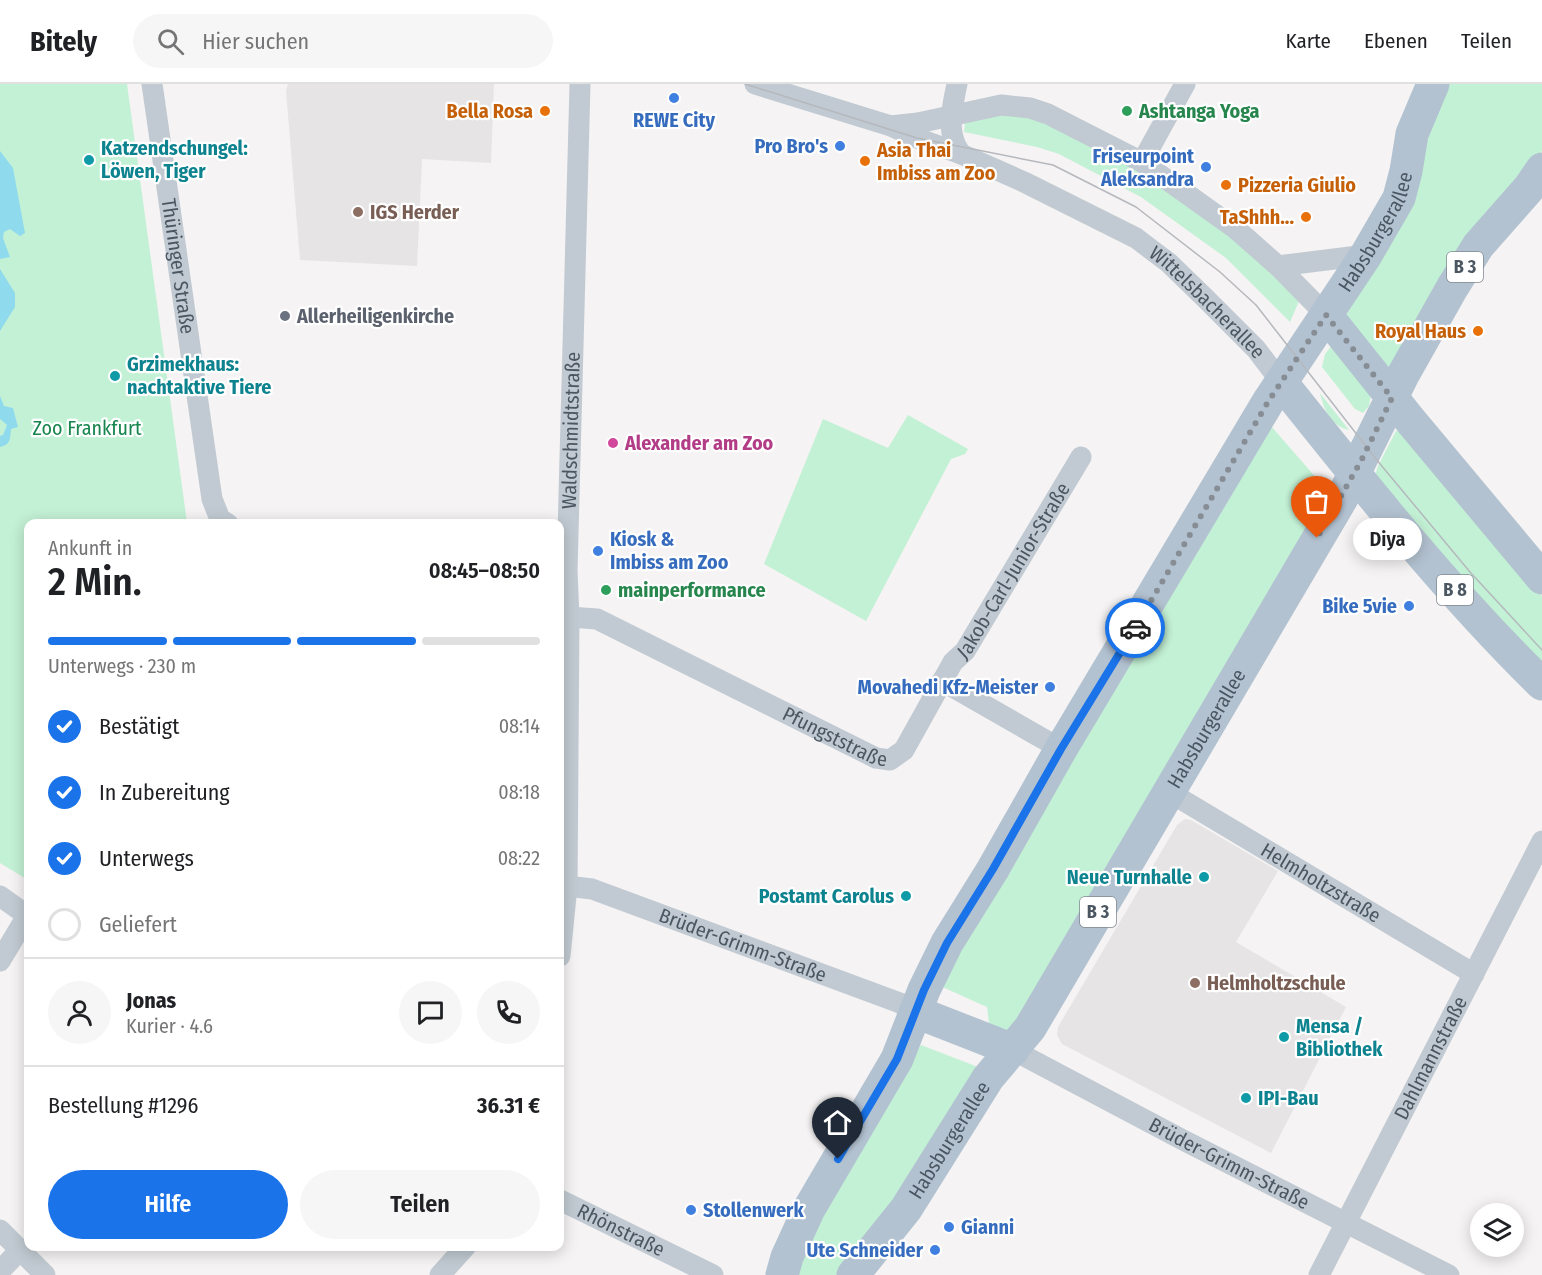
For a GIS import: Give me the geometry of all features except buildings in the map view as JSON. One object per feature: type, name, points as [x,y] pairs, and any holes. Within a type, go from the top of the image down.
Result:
[{"type":"main road","name":"Habsburgerallee","points":[[782,1275],[796,1234],[809,1209],[897,1059],[924,990],[947,943],[1281,382],[1366,255],[1399,198],[1412,134],[1433,84]]},
{"type":"main road","name":"Habsburgerallee","points":[[854,1275],[906,1209],[988,1078],[1013,1050],[1041,1009],[1354,474],[1422,339],[1478,246],[1529,188],[1542,169]]},
{"type":"main road","name":"Wittelsbacherallee","points":[[1318,328],[1392,398],[1542,578]]},
{"type":"main road","points":[[1318,328],[1307,383],[1318,428],[1357,439],[1376,433]]},
{"type":"main road","name":"Wittelsbacherallee","points":[[1281,382],[1354,474],[1476,614],[1542,684]]},
{"type":"main road","points":[[916,1012],[1013,1050]]},
{"type":"main road","points":[[981,1038],[992,1058],[988,1078]]},
{"type":"street","name":"Thüringer Straße","points":[[152,84],[212,499],[223,519]]},
{"type":"street","name":"Waldschmidtstraße","points":[[564,542],[580,84]]},
{"type":"street","name":"Wittelsbacherallee","points":[[755,84],[891,126],[962,154],[1136,238],[1170,263],[1256,349],[1281,382]]},
{"type":"street","points":[[957,84],[951,116],[952,138],[962,154]]},
{"type":"street","points":[[1142,162],[1185,84]]},
{"type":"street","name":"Wittelsbacherallee","points":[[891,126],[918,123],[995,106],[1030,108],[1048,114],[1142,162],[1236,229],[1278,266],[1318,328]]},
{"type":"street","points":[[1278,266],[1366,255]]},
{"type":"street","name":"Jakob-Carl-Junior-Straße","points":[[942,681],[952,662],[965,651],[1081,457]]},
{"type":"street","name":"Waldschmidtstraße","points":[[564,579],[569,617],[567,886],[564,916]]},
{"type":"street","name":"Pfungststraße","points":[[569,617],[597,620],[876,758],[890,760],[904,750],[942,681]]},
{"type":"street","points":[[942,681],[1061,749]]},
{"type":"street","name":"Helmholtzstraße","points":[[1169,792],[1474,974]]},
{"type":"street","name":"Dahlmannstraße","points":[[1319,1275],[1542,841]]},
{"type":"street","name":"Brüder-Grimm-Straße","points":[[567,886],[592,889],[900,1003],[916,1012]]},
{"type":"street","points":[[0,896],[24,913]]},
{"type":"street","points":[[0,961],[24,922]]},
{"type":"street","name":"Brüder-Grimm-Straße","points":[[1013,1050],[1449,1275]]},
{"type":"street","name":"Rhönstraße","points":[[564,1202],[713,1275]]},
{"type":"street","points":[[0,1230],[45,1275]]},
{"type":"street","points":[[0,1271],[20,1250]]},
{"type":"street","points":[[440,1275],[462,1251]]},
{"type":"shaded area","name":"IGS Herder","points":[[288,84],[494,84],[491,163],[422,159],[417,266],[300,260],[286,91]]},
{"type":"shaded area","name":"Helmholtzschule","points":[[1185,819],[1191,820],[1278,871],[1236,942],[1346,1007],[1271,1153],[1062,1044],[1057,1035],[1058,1027],[1177,825]]},
{"type":"green space","name":"Zoo Frankfurt","points":[[0,84],[127,84],[186,519],[24,519],[24,878],[0,863]]},
{"type":"green space","points":[[1443,84],[1542,84],[1542,151],[1390,375],[1343,321],[1374,265],[1423,143]]},
{"type":"green space","points":[[998,114],[1039,117],[1139,168],[1234,233],[1302,294],[1290,322],[1226,258],[1141,197],[1059,154],[1037,147],[964,132],[965,123]]},
{"type":"green space","points":[[1333,344],[1371,395],[1369,406],[1363,413],[1355,409],[1322,367],[1325,354]]},
{"type":"green space","points":[[1320,393],[1349,430],[1337,425],[1329,416]]},
{"type":"green space","points":[[908,415],[968,449],[965,454],[951,459],[866,621],[764,564],[823,419],[888,448]]},
{"type":"green space","points":[[1271,426],[1331,495],[1010,1042],[989,1023],[987,1007],[938,985]]},
{"type":"green space","points":[[1396,431],[1403,432],[1522,576],[1542,596],[1542,670],[1374,478]]},
{"type":"green space","points":[[921,1045],[978,1067],[971,1089],[843,1275],[793,1275],[849,1159]]},
{"type":"water","points":[[0,151],[13,168],[25,233],[20,236],[10,229],[4,232],[3,238],[10,257],[0,259]]},
{"type":"water","points":[[0,269],[15,293],[15,307],[0,331]]},
{"type":"water","points":[[0,396],[4,406],[13,408],[18,427],[11,429],[8,443],[0,447],[0,436],[3,435],[7,425],[0,419]]},
{"type":"tram line","points":[[745,84],[917,138],[1053,165],[1136,207],[1220,272],[1256,305],[1376,459],[1470,572],[1542,650]]},
{"type":"way so far","points":[[1135,628],[1268,402],[1326,315],[1392,398],[1342,498],[1317,538]]},
{"type":"place","name":"REWE City","points":[[674,98]]},
{"type":"place","name":"Bella Rosa","points":[[545,111]]},
{"type":"place","name":"Ashtanga Yoga","points":[[1127,111]]},
{"type":"place","name":"Pro Bro's","points":[[840,146]]},
{"type":"place","name":"Katzendschungel: Löwen, Tiger","points":[[89,160]]},
{"type":"place","name":"Asia Thai Imbiss am Zoo","points":[[865,161]]},
{"type":"place","name":"Friseurpoint Aleksandra","points":[[1206,167]]},
{"type":"place","name":"Pizzeria Giulio","points":[[1226,185]]},
{"type":"place","name":"IGS Herder","points":[[358,212]]},
{"type":"place","name":"TaShhh...","points":[[1306,217]]},
{"type":"place","name":"Allerheiligenkirche","points":[[285,316]]},
{"type":"place","name":"Royal Haus","points":[[1478,331]]},
{"type":"place","name":"Grzimekhaus: nachtaktive Tiere","points":[[115,376]]},
{"type":"place","name":"Alexander am Zoo","points":[[613,443]]},
{"type":"place","name":"Diya","points":[[1317,538]]},
{"type":"place","name":"Kiosk & Imbiss am Zoo","points":[[598,551]]},
{"type":"place","name":"mainperformance","points":[[606,590]]},
{"type":"place","name":"Bike 5vie","points":[[1409,606]]},
{"type":"place","name":"Movahedi Kfz-Meister","points":[[1050,687]]},
{"type":"place","name":"Neue Turnhalle","points":[[1204,877]]},
{"type":"place","name":"Postamt Carolus","points":[[906,896]]},
{"type":"place","name":"Helmholtzschule","points":[[1195,983]]},
{"type":"place","name":"Mensa / Bibliothek","points":[[1284,1037]]},
{"type":"place","name":"IPI-Bau","points":[[1246,1098]]},
{"type":"place","name":"Stollenwerk","points":[[691,1210]]},
{"type":"place","name":"Gianni","points":[[949,1227]]},
{"type":"place","name":"Ute Schneider","points":[[935,1250]]},
{"type":"route","points":[[838,1159],[897,1059],[924,990],[947,943],[1135,628]]}]
